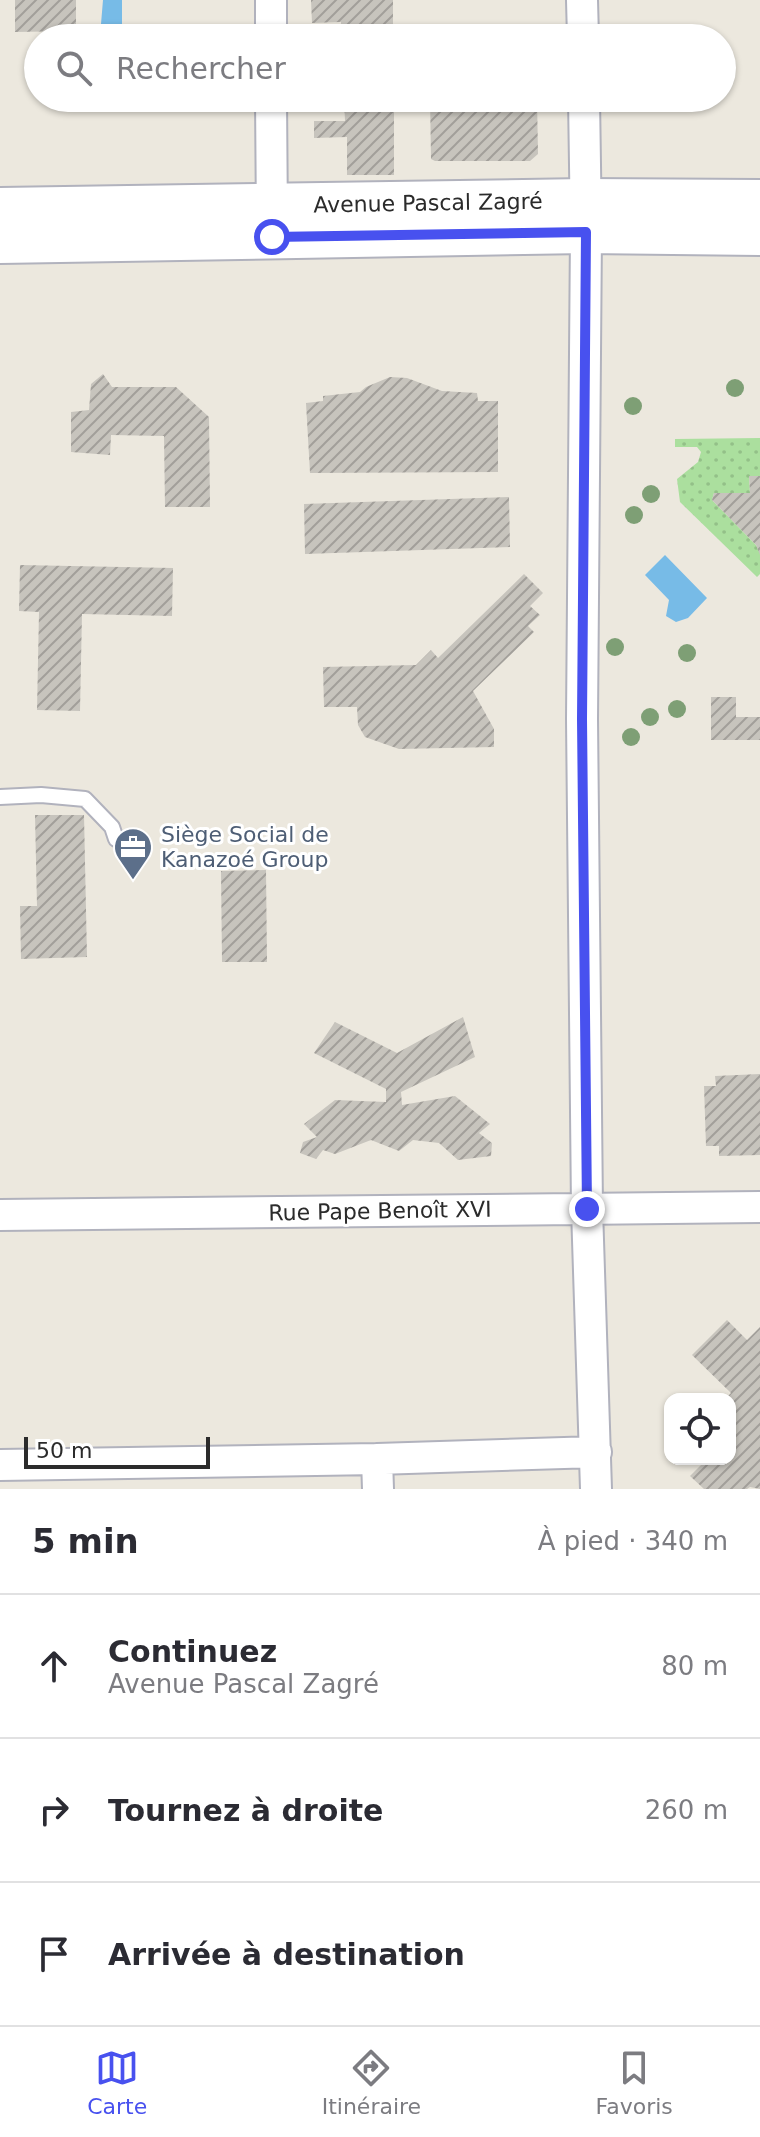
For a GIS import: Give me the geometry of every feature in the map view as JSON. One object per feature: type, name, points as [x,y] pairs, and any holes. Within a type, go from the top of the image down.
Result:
[{"type":"main road","name":"Avenue Pascal Zagré","points":[[0,209],[272,221],[586,216],[760,201]]},
{"type":"main road","name":"Avenue Pascal Zagré","points":[[586,216],[760,234]]},
{"type":"main road","name":"Avenue Pascal Zagré","points":[[0,242],[272,221]]},
{"type":"street","points":[[271,0],[271,24]]},
{"type":"street","points":[[582,0],[583,24]]},
{"type":"street","points":[[271,112],[272,221]]},
{"type":"street","points":[[584,112],[582,719],[587,1209],[596,1489]]},
{"type":"street","name":"Rue Pape Benoît XVI","points":[[0,1215],[760,1207]]},
{"type":"street","points":[[0,1465],[181,1476],[378,1474],[596,1452]]},
{"type":"lane","points":[[0,797],[41,795],[85,799],[112,827],[116,839]]},
{"type":"green space","points":[[760,438],[760,476],[749,476],[750,493],[714,493],[712,500],[756,545],[760,553],[760,574],[757,577],[680,502],[677,479],[698,462],[701,452],[697,447],[675,447],[675,439]]},
{"type":"water","points":[[103,0],[122,0],[122,24],[101,24]]},
{"type":"water","points":[[665,555],[707,598],[688,618],[676,622],[666,616],[669,600],[645,575]]},
{"type":"building","points":[[15,0],[76,0],[76,24],[24,24],[24,32],[15,32]]},
{"type":"building","points":[[311,0],[393,0],[393,24],[312,23]]},
{"type":"building","points":[[345,112],[394,112],[394,175],[347,175],[347,137],[314,138],[314,121],[345,121]]},
{"type":"building","points":[[430,112],[537,112],[538,154],[530,161],[431,159]]},
{"type":"building","points":[[103,374],[112,387],[176,387],[209,417],[210,507],[165,507],[164,436],[111,435],[110,455],[71,452],[71,412],[89,410],[91,384]]},
{"type":"building","points":[[390,377],[407,378],[442,391],[477,393],[478,401],[498,401],[498,472],[310,473],[306,403],[323,401],[323,396],[360,392]]},
{"type":"building","points":[[749,476],[760,476],[760,555],[756,545],[712,500],[714,493],[750,493]]},
{"type":"building","points":[[509,497],[510,547],[305,554],[304,504]]},
{"type":"building","points":[[20,565],[173,568],[172,616],[82,614],[80,711],[37,710],[39,612],[19,611]]},
{"type":"building","points":[[524,574],[543,593],[530,606],[540,615],[528,626],[534,632],[473,691],[494,729],[494,747],[399,749],[365,737],[358,725],[357,707],[324,707],[323,667],[416,665],[431,650],[438,658]]},
{"type":"building","points":[[711,697],[736,697],[736,717],[760,717],[760,740],[711,740]]},
{"type":"building","points":[[35,815],[84,815],[87,957],[21,959],[20,906],[37,906]]},
{"type":"building","points":[[266,870],[267,962],[222,962],[221,871]]},
{"type":"building","points":[[463,1017],[475,1057],[401,1092],[402,1105],[455,1096],[490,1124],[479,1133],[492,1143],[491,1156],[458,1160],[439,1143],[413,1140],[399,1151],[371,1140],[335,1154],[323,1150],[316,1159],[300,1153],[303,1142],[317,1137],[304,1124],[335,1100],[386,1102],[386,1089],[314,1053],[335,1022],[397,1053]]},
{"type":"building","points":[[760,1074],[760,1155],[719,1156],[719,1146],[706,1146],[704,1086],[716,1086],[715,1076]]},
{"type":"building","points":[[727,1320],[747,1340],[760,1327],[760,1489],[704,1489],[690,1476],[701,1465],[736,1465],[736,1393],[731,1393],[692,1355]]},
{"type":"place","name":"Siège Social de Kanazoé Group","points":[[133,881]]},
{"type":"route","points":[[272,237],[586,232],[582,719],[587,1209]]}]
